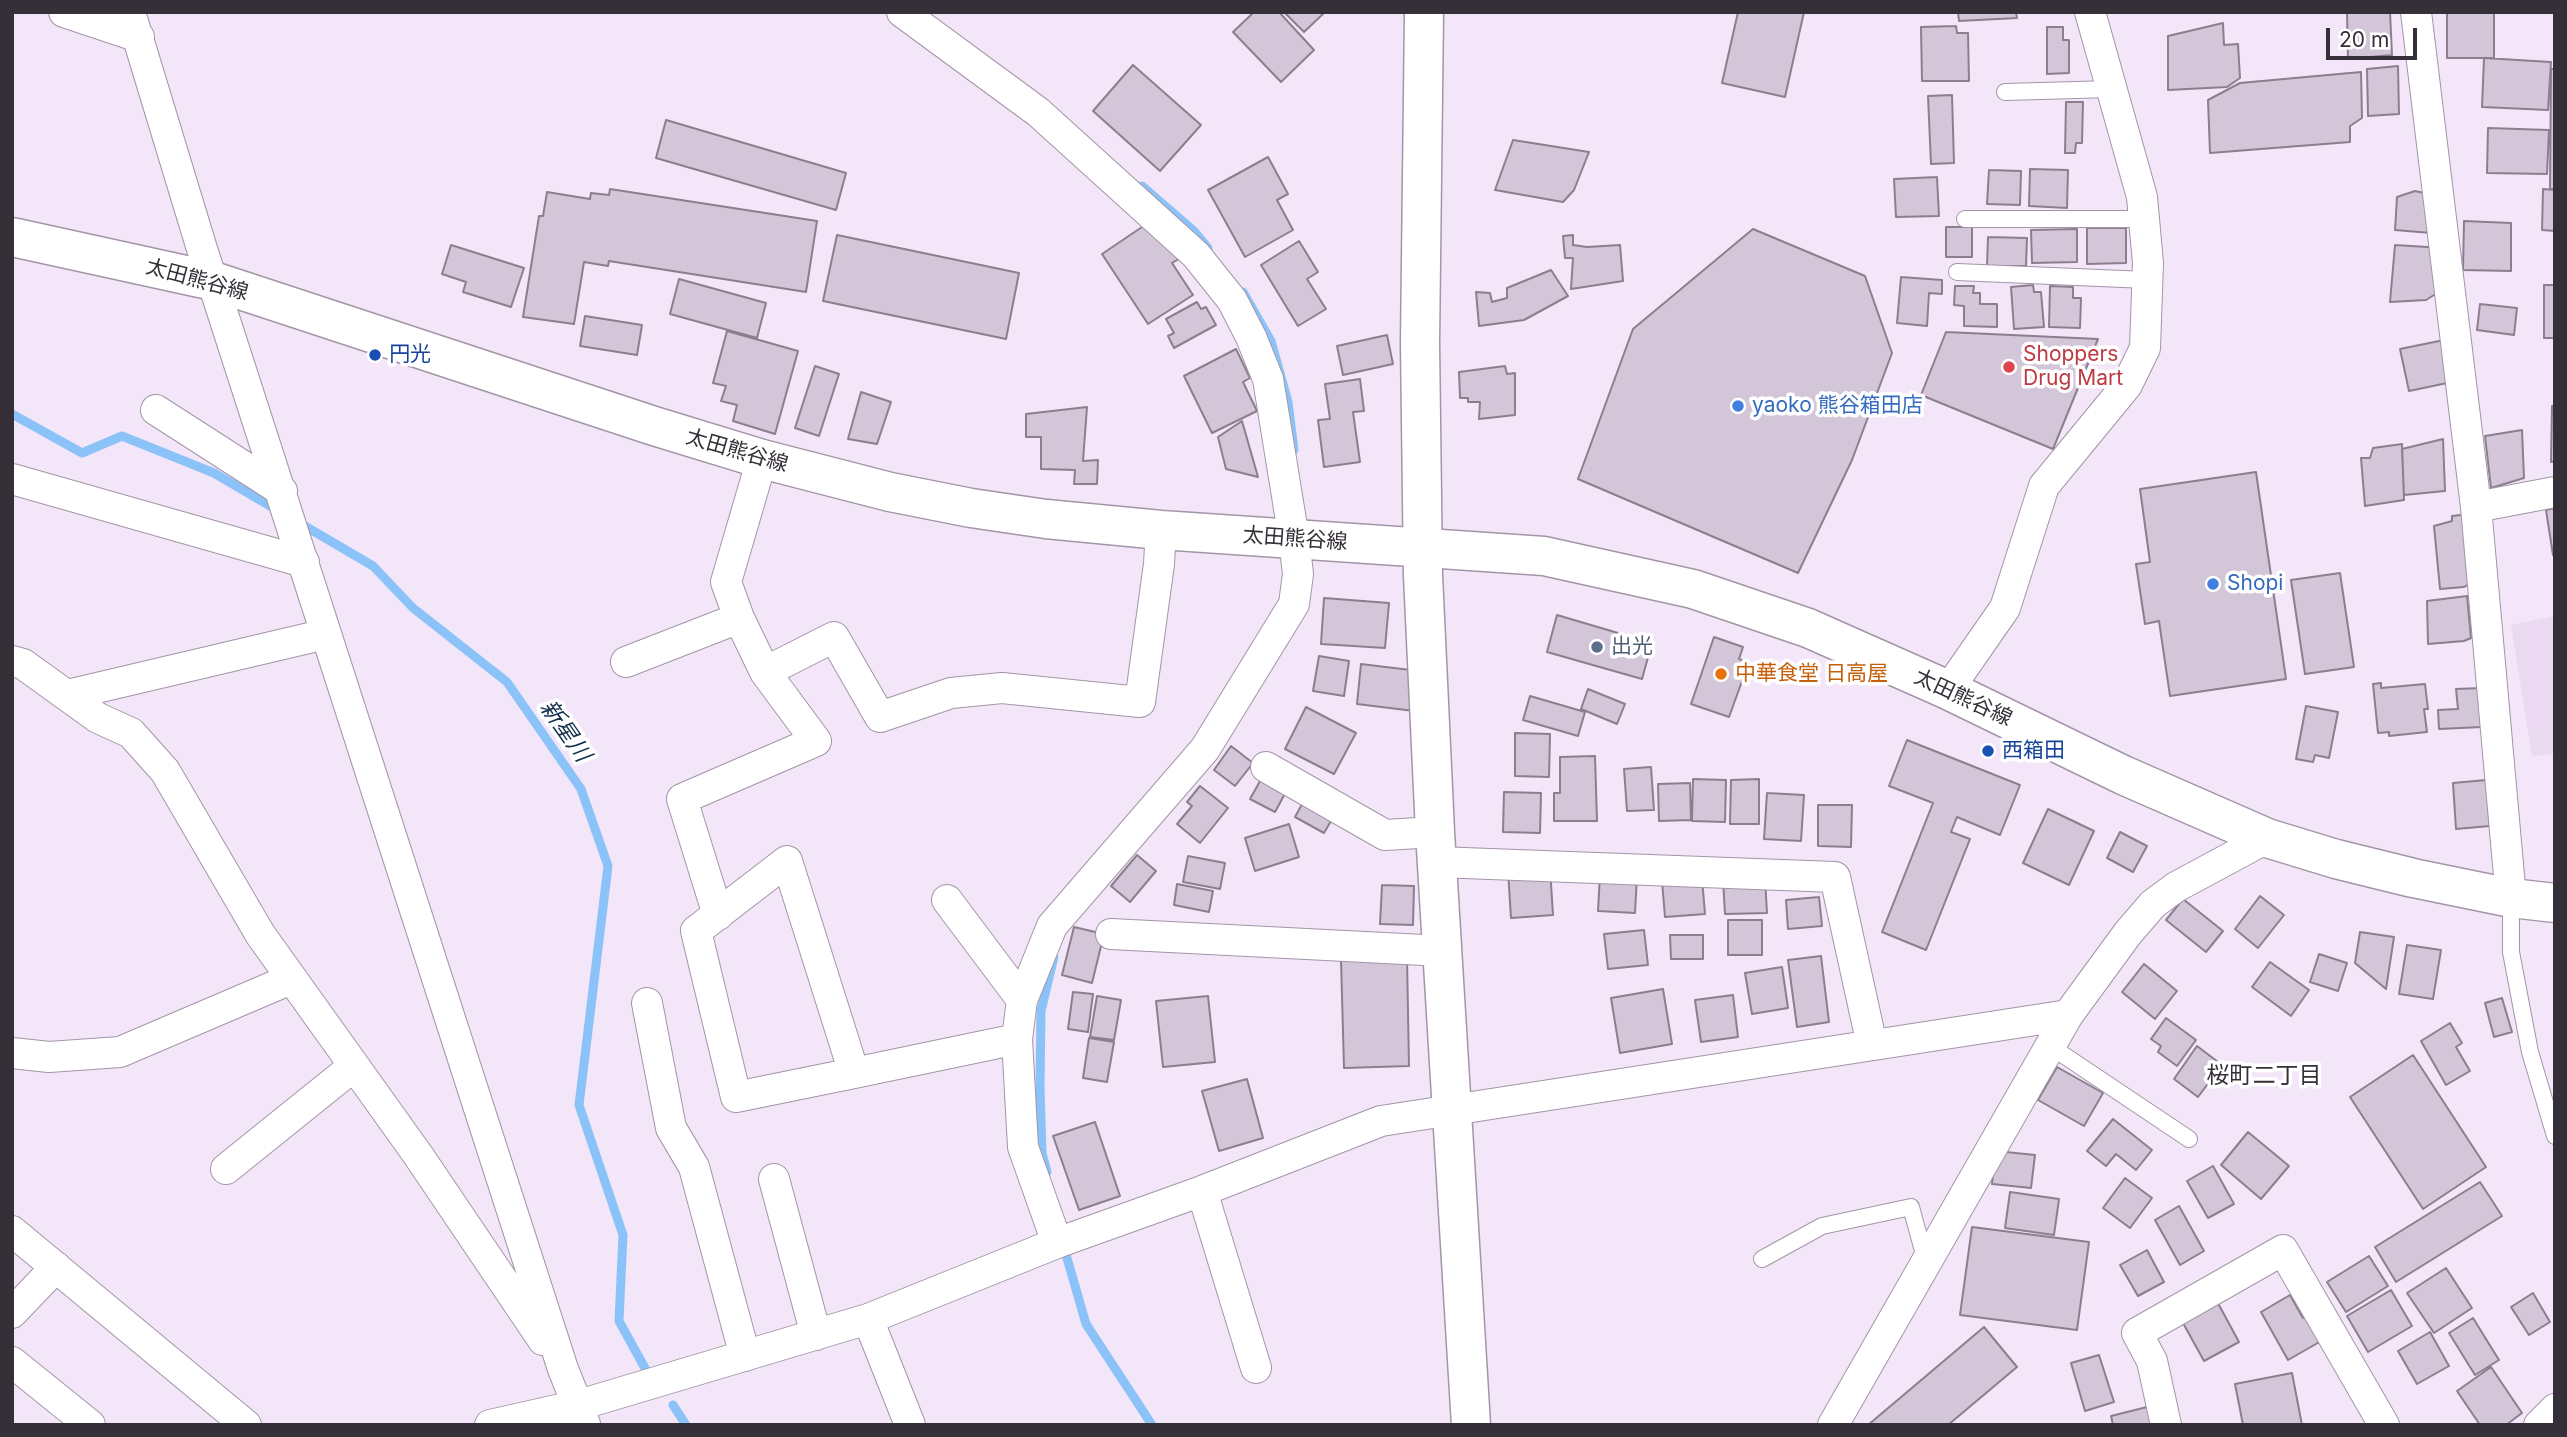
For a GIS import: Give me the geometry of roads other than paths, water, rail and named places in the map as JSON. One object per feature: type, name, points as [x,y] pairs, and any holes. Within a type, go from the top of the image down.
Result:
[{"type":"main road","points":[[1424,12],[1420,343],[1423,548],[1436,847],[1471,1425]]},
{"type":"main road","name":"太田熊谷線","points":[[12,237],[213,281],[762,459],[890,492],[1046,519],[1161,530],[1544,556],[1693,589],[1808,628],[1948,690],[2123,775],[2267,838],[2413,878],[2511,898],[2555,903]]},
{"type":"street","points":[[64,12],[134,25],[326,634],[563,1369],[582,1415]]},
{"type":"street","points":[[902,12],[1038,112],[1196,255],[1231,300],[1251,337],[1268,379],[1306,540],[1294,604],[1205,749],[1052,926],[1022,1000],[1017,1039],[1023,1147],[1057,1243]]},
{"type":"street","points":[[1948,690],[2005,608],[2044,486],[2127,385],[2145,348],[2147,280],[2142,197],[2090,12]]},
{"type":"street","points":[[2416,12],[2476,507],[2511,898]]},
{"type":"street","points":[[156,410],[282,493]]},
{"type":"street","points":[[718,915],[681,799],[816,741],[765,672],[739,618],[726,582],[762,459]]},
{"type":"street","points":[[12,479],[301,552]]},
{"type":"street","points":[[2476,507],[2555,492]]},
{"type":"street","points":[[765,672],[834,637],[880,718],[951,693],[1002,688],[1140,702],[1159,564],[1161,530]]},
{"type":"street","points":[[626,662],[739,618]]},
{"type":"street","points":[[67,695],[326,634]]},
{"type":"street","points":[[12,661],[23,664],[98,718],[131,733],[166,771],[260,934],[418,1155],[563,1369]]},
{"type":"street","points":[[1266,767],[1385,835],[1436,847],[1835,877],[1872,1045]]},
{"type":"street","points":[[1833,1425],[2068,1015],[2127,933],[2153,904],[2176,887],[2267,838]]},
{"type":"street","points":[[854,1073],[787,861],[696,931],[736,1097],[854,1073],[1017,1039]]},
{"type":"street","points":[[947,900],[1022,1000]]},
{"type":"street","points":[[1111,934],[1443,951]]},
{"type":"street","points":[[12,1053],[49,1057],[120,1052],[292,979]]},
{"type":"street","points":[[647,1003],[671,1128],[694,1167],[745,1356]]},
{"type":"street","points":[[491,1425],[582,1415],[745,1356],[868,1319],[1057,1243],[1202,1191],[1381,1121],[2068,1015]]},
{"type":"street","points":[[226,1169],[354,1066]]},
{"type":"street","points":[[774,1179],[816,1335]]},
{"type":"street","points":[[1202,1191],[1256,1368]]},
{"type":"street","points":[[12,1231],[246,1425]]},
{"type":"street","points":[[2166,1425],[2152,1361],[2137,1332],[2283,1250],[2384,1425]]},
{"type":"street","points":[[12,1313],[56,1267]]},
{"type":"street","points":[[868,1319],[911,1425]]},
{"type":"street","points":[[12,1362],[90,1425]]},
{"type":"street","points":[[2539,1425],[2555,1409]]},
{"type":"lane","points":[[2005,92],[2112,89]]},
{"type":"lane","points":[[1965,219],[2144,219]]},
{"type":"lane","points":[[1957,272],[2147,280]]},
{"type":"lane","points":[[2511,898],[2513,964],[2530,1052],[2555,1136]]},
{"type":"lane","points":[[2050,1046],[2189,1139]]},
{"type":"lane","points":[[1762,1259],[1822,1226],[1911,1207],[1926,1262]]},
{"type":"waterway","points":[[1142,186],[1195,232],[1208,248]]},
{"type":"waterway","points":[[1243,292],[1271,341],[1288,402],[1294,450]]},
{"type":"waterway","name":"新星川","points":[[12,414],[82,453],[122,436],[214,473],[277,510]]},
{"type":"waterway","name":"新星川","points":[[298,522],[373,566],[413,608],[507,682],[581,789],[608,866],[579,1105],[623,1235],[619,1321],[646,1370]]},
{"type":"waterway","points":[[1047,1172],[1042,1153],[1041,1011],[1054,957]]},
{"type":"waterway","points":[[1065,1251],[1086,1324],[1152,1425]]},
{"type":"waterway","name":"新星川","points":[[673,1405],[686,1425]]},
{"type":"place","name":"円光","points":[[375,355]]},
{"type":"place","name":"Shoppers Drug Mart","points":[[2009,367]]},
{"type":"place","name":"yaoko 熊谷箱田店","points":[[1738,406]]},
{"type":"place","name":"Shopi","points":[[2213,584]]},
{"type":"place","name":"出光","points":[[1597,647]]},
{"type":"place","name":"中華食堂 日高屋","points":[[1721,674]]},
{"type":"place","name":"西箱田","points":[[1988,751]]},
{"type":"district","name":"桜町二丁目","points":[[2264,1076]]}]
